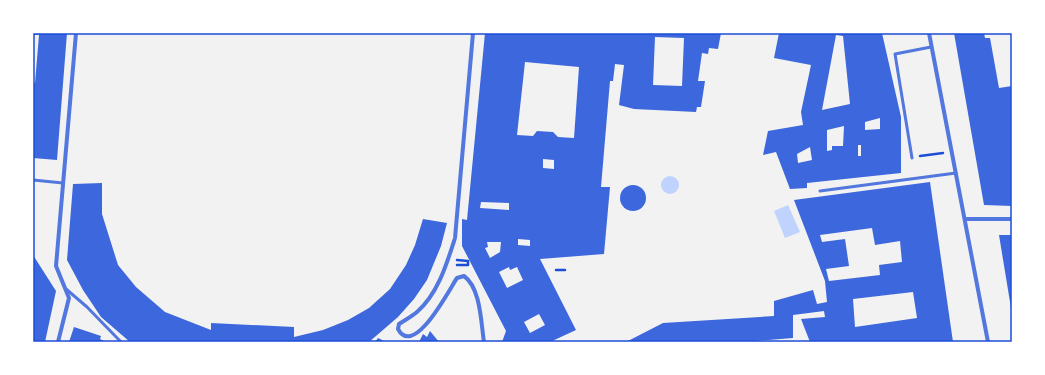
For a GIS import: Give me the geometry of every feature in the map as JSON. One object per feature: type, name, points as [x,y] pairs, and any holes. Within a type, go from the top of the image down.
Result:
[{"type":"street","points":[[58,342],[69,302],[69,295],[56,266],[76,33]]},
{"type":"street","points":[[473,33],[455,238],[446,265],[431,295],[418,311],[399,324],[398,329],[402,334],[408,336],[419,332],[444,300],[457,278],[464,276],[470,282],[478,301],[484,342]]},
{"type":"street","points":[[929,33],[988,342]]},
{"type":"street","points":[[965,219],[1012,219]]},
{"type":"lane","points":[[912,158],[895,54],[931,48]]},
{"type":"lane","points":[[820,191],[956,173]]},
{"type":"lane","points":[[33,180],[63,182]]},
{"type":"lane","points":[[66,289],[87,307],[121,342]]},
{"type":"path","points":[[912,158],[952,151]]},
{"type":"path","points":[[456,260],[468,261],[468,265],[457,264],[457,269]]},
{"type":"path","points":[[556,270],[565,270]]},
{"type":"water","points":[[666,176],[674,176],[679,181],[677,192],[674,194],[666,194],[661,189],[661,181]]},
{"type":"water","points":[[788,205],[800,232],[785,238],[774,211]]},
{"type":"building","points":[[33,33],[67,33],[57,160],[33,158],[33,83],[35,83],[39,35],[33,35]]},
{"type":"building","points":[[485,33],[721,33],[718,49],[709,48],[708,54],[702,53],[698,81],[705,81],[701,107],[697,107],[696,112],[634,109],[619,105],[624,65],[615,64],[613,81],[610,81],[601,187],[610,187],[604,254],[540,259],[576,330],[550,342],[502,342],[506,331],[462,246],[462,219],[467,220]],"holes":[[[655,37],[684,38],[682,86],[653,85]],[[525,62],[579,67],[574,138],[558,137],[553,132],[537,131],[533,136],[517,135]],[[543,159],[554,160],[554,169],[543,168]],[[481,202],[509,203],[509,210],[480,208]],[[518,239],[530,240],[530,246],[518,245]],[[487,242],[501,242],[500,252],[490,258],[485,248],[488,247]],[[509,267],[510,270],[517,267],[523,280],[507,288],[499,272]],[[539,314],[545,325],[530,333],[524,322]]]},
{"type":"building","points":[[779,33],[882,33],[901,117],[901,173],[807,183],[807,188],[790,189],[776,152],[763,155],[768,131],[803,125],[801,112],[811,65],[774,58]],"holes":[[[836,35],[843,36],[850,104],[822,110]],[[880,118],[880,129],[865,130],[865,122]],[[844,126],[843,146],[832,146],[832,150],[827,151],[827,130]],[[858,145],[861,145],[861,156],[858,156]],[[810,147],[812,160],[798,163],[797,154]]]},
{"type":"building","points":[[954,33],[984,33],[985,38],[990,38],[999,88],[1012,86],[1012,206],[984,205]]},
{"type":"building","points":[[930,182],[953,342],[810,342],[801,319],[825,317],[824,311],[793,315],[793,338],[743,342],[626,342],[663,323],[774,316],[774,301],[813,290],[817,304],[827,302],[825,281],[794,200]],"holes":[[[872,228],[875,245],[900,241],[902,262],[879,265],[880,275],[829,281],[826,269],[849,266],[845,239],[822,242],[820,235]],[[913,292],[917,318],[855,327],[853,299]]]},
{"type":"building","points":[[102,183],[102,214],[118,265],[136,287],[165,312],[211,330],[211,323],[294,327],[294,337],[323,330],[348,320],[369,308],[390,289],[406,265],[415,245],[423,219],[447,223],[441,246],[427,280],[414,299],[398,317],[369,342],[130,342],[101,317],[83,290],[67,260],[73,184]]},
{"type":"building","points":[[633,185],[642,189],[646,198],[642,207],[633,211],[624,207],[620,198],[624,189]]},
{"type":"building","points":[[999,235],[1012,235],[1012,308],[1011,308]]},
{"type":"building","points":[[33,255],[56,291],[45,342],[33,342]]},
{"type":"building","points":[[74,327],[101,336],[100,339],[106,342],[69,342]]},
{"type":"building","points":[[430,331],[439,342],[419,342],[423,334],[427,337]]},
{"type":"building","points":[[378,338],[386,342],[375,342]]}]
